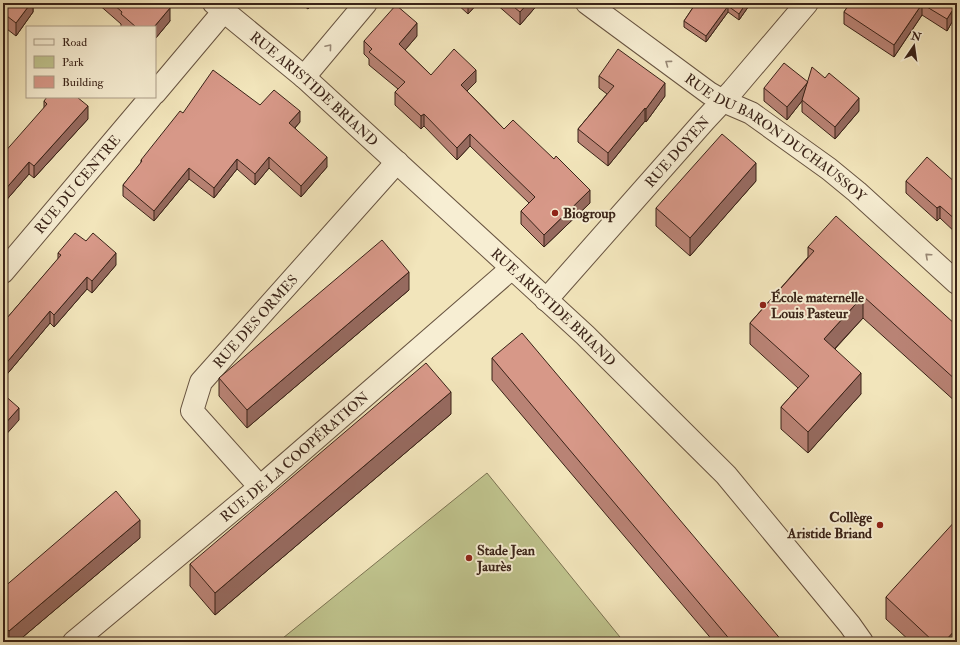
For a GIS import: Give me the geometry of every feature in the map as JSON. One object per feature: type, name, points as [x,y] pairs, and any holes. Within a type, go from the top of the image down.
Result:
[{"type":"street","points":[[304,77],[366,3]]},
{"type":"street","name":"RUE DU BARON DUCHAUSSOY","points":[[586,3],[708,93],[751,113],[829,169],[857,192],[957,282]]},
{"type":"street","name":"RUE DOYEN","points":[[546,300],[723,101],[807,3]]},
{"type":"street","points":[[156,92],[219,7]]},
{"type":"street","name":"RUE ARISTIDE BRIAND","points":[[219,7],[304,77],[605,354],[726,475],[850,625],[862,642]]},
{"type":"street","name":"RUE DU CENTRE","points":[[3,272],[150,98]]},
{"type":"street","name":"RUE DES ORMES","points":[[260,487],[192,411],[201,382],[397,162]]},
{"type":"street","name":"RUE DE LA COOPÉRATION","points":[[74,642],[260,487],[512,268]]},
{"type":"green space","name":"Stade Jean Jaurès","points":[[487,473],[624,642],[278,642]]},
{"type":"building","points":[[3,3],[31,3],[16,23],[3,13]]},
{"type":"building","points":[[112,3],[164,3],[170,8],[155,26],[135,26],[121,14],[122,12]]},
{"type":"building","points":[[509,3],[528,3],[520,12]]},
{"type":"building","points":[[696,3],[746,3],[739,14],[728,6],[706,36],[684,21]]},
{"type":"building","points":[[850,3],[957,3],[957,14],[952,11],[947,19],[922,4],[894,45],[844,12]]},
{"type":"building","points":[[396,5],[417,23],[399,44],[431,75],[454,49],[476,70],[461,85],[504,129],[513,120],[554,159],[556,156],[590,190],[544,235],[521,211],[535,197],[470,134],[457,148],[424,114],[421,116],[395,92],[405,82],[369,52],[372,49],[364,41]]},
{"type":"building","points":[[618,49],[665,83],[646,109],[645,108],[608,153],[578,129],[614,86],[599,76]]},
{"type":"building","points":[[784,63],[808,82],[787,107],[764,88]]},
{"type":"building","points":[[812,67],[825,78],[829,73],[859,98],[835,127],[802,100]]},
{"type":"building","points":[[213,70],[260,105],[274,90],[300,111],[289,123],[327,157],[301,186],[269,157],[255,174],[237,159],[214,188],[189,168],[154,211],[123,185],[180,111],[183,113]]},
{"type":"building","points":[[46,98],[78,98],[88,106],[34,166],[29,162],[3,192],[3,154],[47,104],[44,101]]},
{"type":"building","points":[[722,134],[756,163],[690,238],[656,208]]},
{"type":"building","points":[[927,157],[957,184],[957,221],[940,206],[937,208],[906,181]]},
{"type":"building","points":[[836,216],[956,325],[957,324],[957,381],[863,296],[824,339],[861,373],[808,432],[781,407],[809,376],[750,323],[814,251],[808,247]]},
{"type":"building","points":[[75,233],[86,241],[93,233],[116,253],[92,281],[87,277],[54,315],[50,311],[3,367],[3,315],[7,318],[61,255],[58,253]]},
{"type":"building","points":[[382,240],[409,272],[247,410],[219,378]]},
{"type":"building","points":[[522,333],[783,642],[732,642],[492,358]]},
{"type":"building","points":[[426,363],[451,392],[215,593],[190,564]]},
{"type":"building","points":[[3,394],[19,408],[3,426]]},
{"type":"building","points":[[116,491],[140,520],[9,631],[3,625],[3,588]]},
{"type":"building","points":[[957,519],[957,628],[944,642],[934,642],[886,597]]},
{"type":"place","name":"Biogroup","points":[[555,213]]},
{"type":"place","name":"École maternelle Louis Pasteur","points":[[763,305]]},
{"type":"place","name":"Collège Aristide Briand","points":[[880,525]]},
{"type":"place","name":"Stade Jean Jaurès","points":[[469,558]]}]
